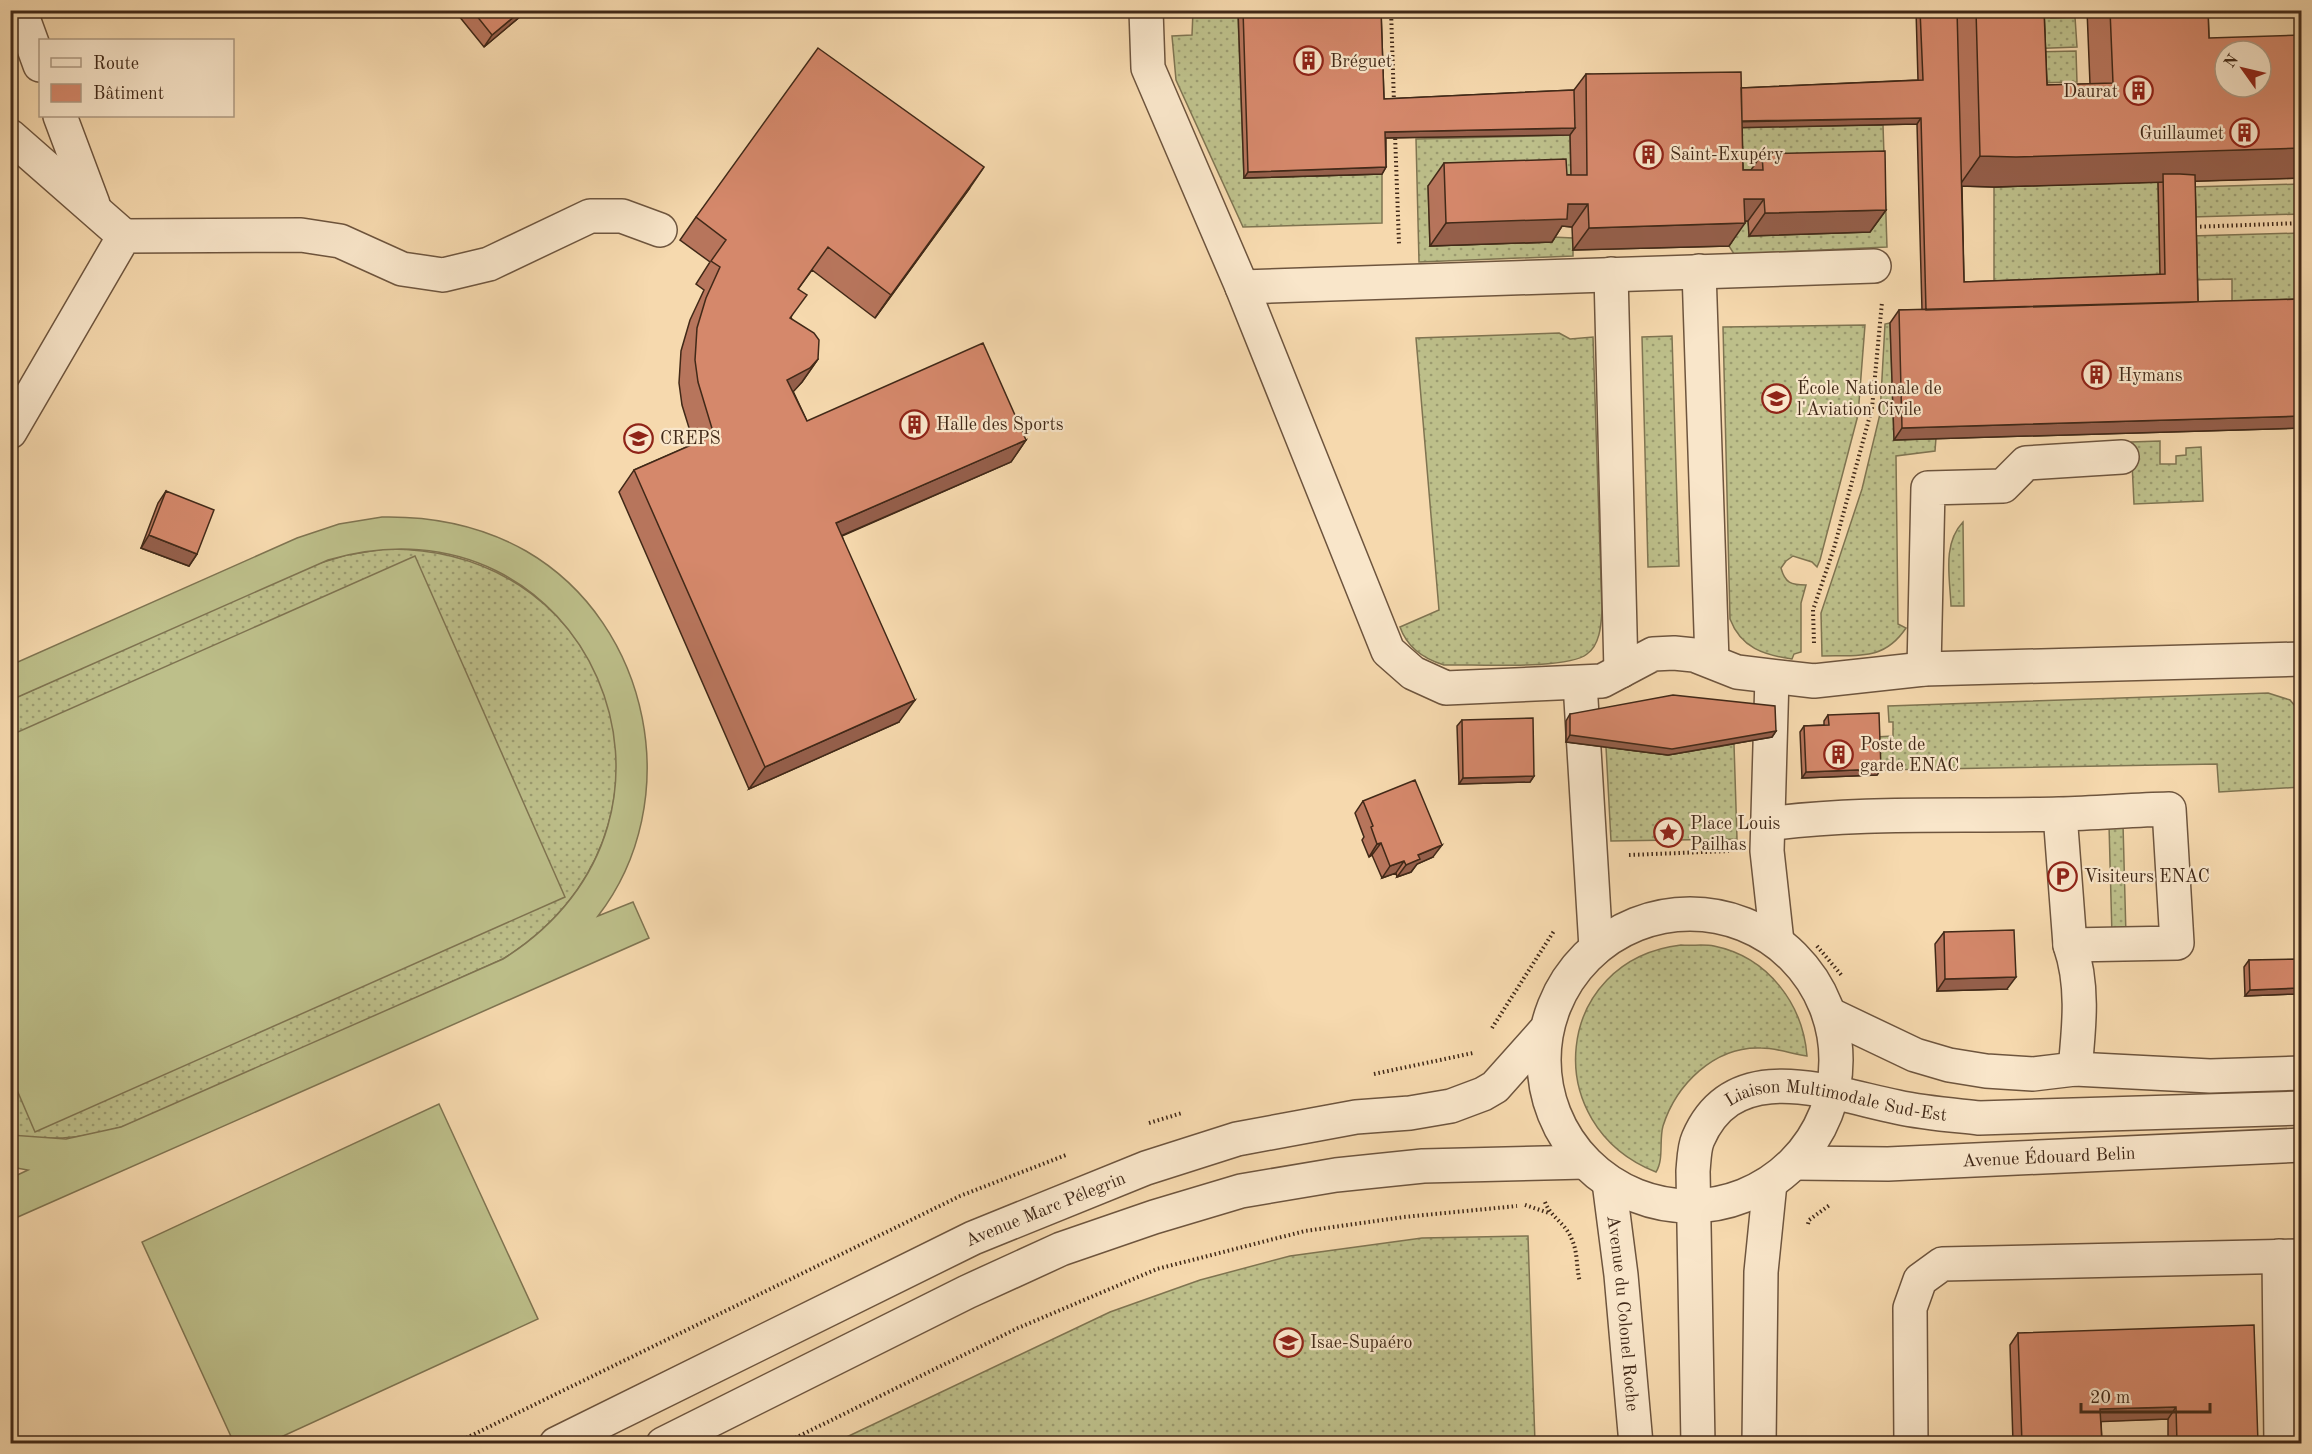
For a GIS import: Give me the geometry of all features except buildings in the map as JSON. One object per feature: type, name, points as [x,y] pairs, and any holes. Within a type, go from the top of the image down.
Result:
[{"type":"street","points":[[20,10],[39,62]]},
{"type":"street","points":[[1146,10],[1148,68],[1242,287],[1388,651],[1413,672],[1446,688],[1602,681],[1653,654],[1684,654],[1712,661],[1737,672],[1814,681],[1924,669],[2301,659]]},
{"type":"street","points":[[60,117],[95,208]]},
{"type":"street","points":[[10,136],[95,208],[124,236],[301,235],[340,242],[402,269],[443,275],[489,264],[590,216],[622,216],[660,230]]},
{"type":"street","points":[[10,432],[124,236]]},
{"type":"street","points":[[1242,287],[1874,266]]},
{"type":"street","points":[[1699,271],[1712,661]]},
{"type":"street","points":[[1611,274],[1621,671]]},
{"type":"street","points":[[1924,669],[1928,488],[2003,486],[2026,463],[2122,457]]},
{"type":"street","points":[[1772,677],[1767,824],[1777,942]]},
{"type":"street","points":[[1580,683],[1596,948]]},
{"type":"street","points":[[1767,824],[1798,820],[1936,814],[2060,814],[2169,808],[2176,943],[2070,945]]},
{"type":"street","points":[[2060,814],[2070,945],[2076,962],[2080,1023],[2075,1069]]},
{"type":"street","points":[[1672,914],[1716,915],[1756,928],[1777,942],[1791,952],[1815,981],[1831,1015],[1837,1054],[1833,1093],[1819,1130],[1783,1173],[1734,1200],[1694,1206],[1650,1201],[1597,1172],[1562,1131],[1548,1095],[1544,1032],[1568,979],[1596,948],[1632,925],[1672,914]]},
{"type":"street","points":[[1831,1015],[1915,1055],[1948,1065],[2033,1074],[2075,1069],[2210,1076],[2301,1073]]},
{"type":"street","name":"Avenue Marc Pélegrin","points":[[556,1443],[973,1238],[1146,1168],[1260,1134],[1356,1117],[1410,1113],[1451,1106],[1483,1094],[1495,1087],[1544,1032]]},
{"type":"street","name":"Liaison Multimodale Sud-Est","points":[[1698,1443],[1693,1171],[1696,1141],[1712,1115],[1734,1095],[1761,1086],[1794,1087],[1909,1109],[1979,1118],[2301,1108]]},
{"type":"street","name":"Avenue Édouard Belin","points":[[1783,1173],[1888,1164],[2301,1146]]},
{"type":"street","points":[[663,1443],[978,1287],[1061,1249],[1154,1217],[1241,1191],[1336,1175],[1423,1166],[1597,1172]]},
{"type":"street","name":"Avenue du Colonel Roche","points":[[1597,1172],[1622,1275],[1636,1443]]},
{"type":"street","points":[[1759,1443],[1761,1272],[1783,1173]]},
{"type":"street","points":[[1911,1443],[1910,1308],[1920,1280],[1942,1264],[2290,1256],[2281,1443]]},
{"type":"path","points":[[1391,10],[1394,110]]},
{"type":"path","points":[[1395,132],[1401,281]]},
{"type":"path","points":[[2188,227],[2301,223]]},
{"type":"path","points":[[1814,681],[1813,610],[1834,548],[1872,408],[1883,299]]},
{"type":"path","points":[[1624,855],[1739,851]]},
{"type":"path","points":[[1490,1032],[1557,927]]},
{"type":"path","points":[[1814,935],[1817,946],[1844,979]]},
{"type":"path","points":[[1473,1053],[1479,1046]]},
{"type":"path","points":[[783,1443],[1018,1328],[1157,1269],[1305,1232],[1404,1217],[1528,1205],[1549,1213],[1564,1225],[1573,1241],[1578,1276]]},
{"type":"green space","points":[[1193,11],[1236,11],[1238,16],[1244,178],[1382,174],[1382,223],[1243,227],[1176,80],[1172,36],[1192,35]]},
{"type":"green space","points":[[2026,11],[2074,11],[2075,13],[2052,14],[2051,18],[2075,17],[2077,47],[2027,49]]},
{"type":"green space","points":[[2076,51],[2077,82],[2028,83],[2027,52]]},
{"type":"green space","points":[[1883,125],[1887,247],[1734,254],[1729,246],[1728,221],[1748,221],[1750,236],[1748,193],[1726,128]]},
{"type":"green space","points":[[1570,135],[1571,184],[1428,186],[1430,246],[1551,242],[1552,237],[1573,238],[1573,256],[1419,262],[1416,139]]},
{"type":"green space","points":[[2158,181],[2161,281],[1994,288],[1994,187]]},
{"type":"green space","points":[[2301,184],[2301,214],[2191,217],[2190,187]]},
{"type":"green space","points":[[2301,233],[2301,309],[2232,311],[2232,279],[2192,280],[2191,236]]},
{"type":"green space","points":[[1890,323],[1894,439],[1936,438],[1935,451],[1896,456],[1898,624],[1906,628],[1898,639],[1879,651],[1859,655],[1822,656],[1821,613],[1862,489],[1880,414],[1885,324]]},
{"type":"green space","points":[[1865,325],[1858,415],[1820,560],[1817,567],[1812,562],[1793,556],[1781,568],[1784,577],[1789,582],[1806,585],[1801,603],[1801,652],[1794,654],[1792,659],[1772,655],[1755,648],[1740,637],[1730,619],[1723,327]]},
{"type":"green space","points":[[1559,333],[1570,339],[1593,337],[1602,611],[1597,640],[1587,654],[1577,659],[1561,662],[1444,665],[1423,656],[1407,641],[1400,627],[1439,610],[1416,338]]},
{"type":"green space","points":[[1672,336],[1679,566],[1648,567],[1642,337]]},
{"type":"green space","points":[[2160,441],[2160,464],[2176,464],[2176,456],[2186,455],[2186,448],[2201,447],[2203,501],[2134,504],[2131,442]]},
{"type":"green space","points":[[382,517],[420,518],[457,524],[509,542],[526,551],[569,583],[603,623],[627,669],[642,718],[647,770],[642,821],[625,871],[598,916],[633,902],[649,938],[11,1220],[11,1178],[28,1170],[11,1167],[11,1135],[66,1139],[121,1127],[503,959],[571,898],[608,826],[615,751],[597,678],[557,616],[496,571],[419,550],[328,560],[11,700],[11,665],[297,538],[339,524]]},
{"type":"green space","points":[[1963,522],[1964,606],[1951,606],[1950,551],[1956,531]]},
{"type":"green space","points":[[384,549],[466,560],[531,594],[579,644],[608,705],[616,773],[603,841],[565,905],[503,959],[140,1121],[108,1131],[76,1137],[44,1138],[10,1135],[10,700],[310,566],[347,555]]},
{"type":"green space","points":[[415,556],[565,897],[35,1132],[11,1076],[11,735]]},
{"type":"green space","points":[[2268,693],[2290,700],[2300,712],[2301,787],[2219,792],[2217,764],[1877,770],[1876,737],[1893,736],[1893,722],[1889,722],[1888,706]]},
{"type":"green space","points":[[1734,744],[1737,839],[1611,841],[1606,747],[1668,755]]},
{"type":"green space","points":[[2123,824],[2126,936],[2112,936],[2109,825]]},
{"type":"green space","points":[[1681,945],[1710,945],[1733,952],[1766,972],[1790,1001],[1804,1037],[1807,1056],[1767,1048],[1744,1049],[1713,1061],[1699,1071],[1677,1096],[1669,1111],[1663,1126],[1660,1162],[1656,1172],[1618,1149],[1592,1119],[1578,1083],[1576,1046],[1586,1011],[1607,980],[1639,957]]},
{"type":"green space","points":[[439,1104],[538,1319],[268,1443],[234,1443],[142,1242]]},
{"type":"green space","name":"Isae-Supaéro","points":[[1528,1236],[1535,1443],[834,1443],[1110,1312],[1200,1280],[1290,1256],[1422,1238]]},
{"type":"place","name":"Bréguet","points":[[1309,61]]},
{"type":"place","name":"Daurat","points":[[2139,91]]},
{"type":"place","name":"Guillaumet","points":[[2245,133]]},
{"type":"place","name":"Saint-Exupéry","points":[[1649,154]]},
{"type":"place","name":"Hymans","points":[[2097,375]]},
{"type":"place","name":"École Nationale de l'Aviation Civile","points":[[1776,398]]},
{"type":"place","name":"Halle des Sports","points":[[915,424]]},
{"type":"place","name":"CREPS","points":[[639,438]]},
{"type":"place","name":"Poste de garde ENAC","points":[[1839,754]]},
{"type":"place","name":"Place Louis Pailhas","points":[[1669,833]]},
{"type":"place","name":"Visiteurs ENAC","points":[[2063,876]]},
{"type":"place","name":"Isae-Supaéro","points":[[1289,1342]]}]
